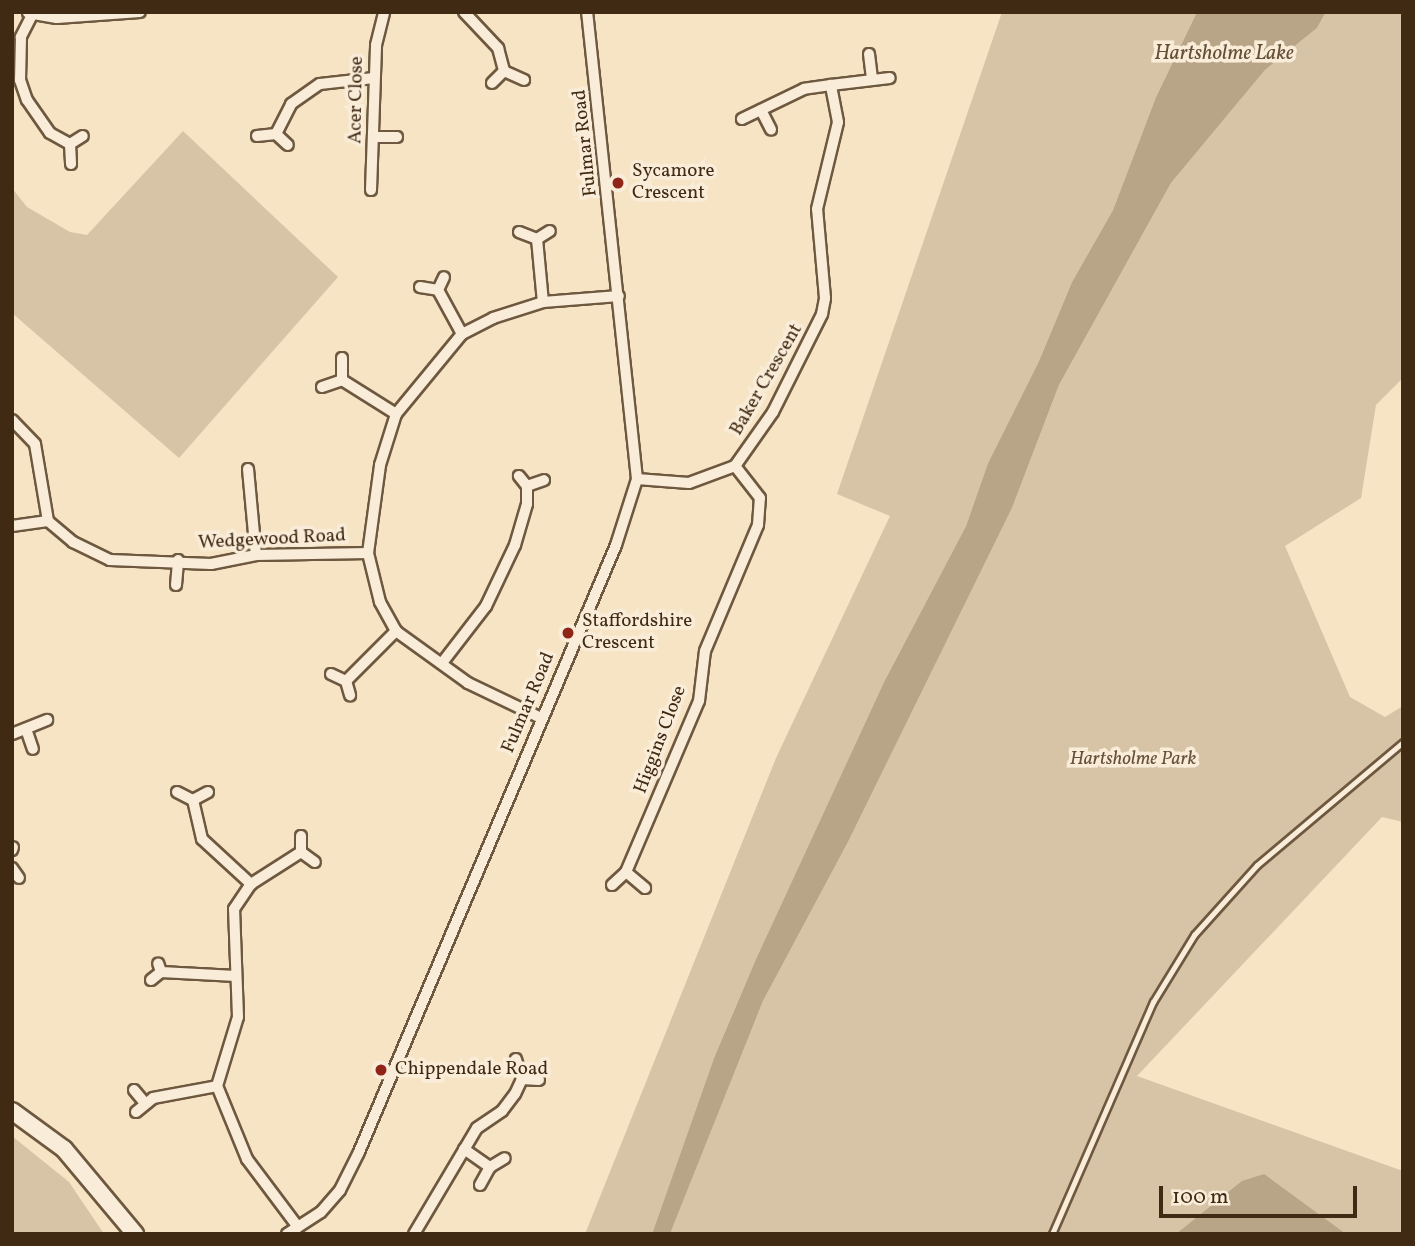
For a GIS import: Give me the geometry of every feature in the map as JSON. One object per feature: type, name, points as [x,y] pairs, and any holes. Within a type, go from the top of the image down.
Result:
[{"type":"street","points":[[70,144],[50,133],[27,100],[20,80],[21,37],[29,13],[69,18],[140,12]]},
{"type":"street","name":"Acer Close","points":[[371,190],[374,78],[378,25],[384,12]]},
{"type":"street","points":[[464,12],[498,48],[504,71]]},
{"type":"street","name":"Fulmar Road","points":[[287,1234],[321,1212],[340,1190],[359,1152],[616,545],[637,479],[587,12]]},
{"type":"street","points":[[869,54],[872,80]]},
{"type":"street","points":[[504,71],[523,80]]},
{"type":"street","points":[[492,83],[504,71]]},
{"type":"street","points":[[276,134],[291,104],[320,84],[374,78]]},
{"type":"street","points":[[742,119],[804,89],[890,78]]},
{"type":"street","name":"Baker Crescent","points":[[637,479],[689,483],[735,466],[773,412],[822,314],[825,298],[817,209],[838,122],[831,85]]},
{"type":"street","points":[[761,110],[771,130]]},
{"type":"street","points":[[257,136],[276,134],[288,145]]},
{"type":"street","points":[[70,144],[83,136]]},
{"type":"street","points":[[374,136],[397,137]]},
{"type":"street","points":[[70,144],[71,163]]},
{"type":"street","points":[[537,240],[550,231]]},
{"type":"street","points":[[519,232],[537,240]]},
{"type":"street","points":[[537,240],[543,302]]},
{"type":"street","points":[[438,290],[444,277]]},
{"type":"street","points":[[420,288],[438,290]]},
{"type":"street","points":[[438,290],[462,334]]},
{"type":"street","points":[[541,718],[486,693],[396,631],[380,602],[368,553],[380,465],[396,414],[462,334],[493,318],[543,302],[619,296]]},
{"type":"street","points":[[342,358],[342,380]]},
{"type":"street","points":[[342,380],[396,414]]},
{"type":"street","points":[[323,387],[342,380]]},
{"type":"street","points":[[12,420],[35,444],[48,521],[12,526]]},
{"type":"street","name":"Higgins Close","points":[[612,886],[626,872],[699,701],[705,651],[760,518],[760,498],[735,466]]},
{"type":"street","points":[[248,469],[256,555]]},
{"type":"street","points":[[442,663],[486,606],[501,577],[523,521],[527,486],[519,476]]},
{"type":"street","points":[[527,486],[544,480]]},
{"type":"street","name":"Wedgewood Road","points":[[48,521],[73,542],[110,560],[178,560],[211,564],[256,555],[368,553]]},
{"type":"street","points":[[176,585],[178,560]]},
{"type":"street","points":[[346,681],[396,631]]},
{"type":"street","points":[[331,674],[346,681],[350,695]]},
{"type":"street","points":[[12,734],[47,720]]},
{"type":"street","points":[[26,729],[33,749]]},
{"type":"street","points":[[177,792],[193,800]]},
{"type":"street","points":[[193,800],[208,792]]},
{"type":"street","points":[[193,800],[202,839],[251,884]]},
{"type":"street","points":[[301,836],[301,852]]},
{"type":"street","points":[[298,1227],[247,1159],[217,1086],[238,1017],[234,909],[251,884],[301,852]]},
{"type":"street","points":[[301,852],[315,862]]},
{"type":"street","points":[[12,868],[19,877]]},
{"type":"street","points":[[626,872],[645,888]]},
{"type":"street","points":[[151,981],[159,968],[236,976]]},
{"type":"street","points":[[414,1234],[478,1128],[502,1111],[522,1079],[516,1059]]},
{"type":"street","points":[[522,1079],[539,1080]]},
{"type":"street","points":[[136,1112],[144,1102],[217,1086]]},
{"type":"street","points":[[134,1090],[144,1102]]},
{"type":"street","points":[[12,1111],[64,1149],[135,1234]]},
{"type":"street","points":[[464,1149],[491,1167]]},
{"type":"street","points":[[480,1185],[491,1167],[505,1158]]},
{"type":"lane","points":[[1052,1234],[1153,1002],[1194,935],[1257,865],[1403,741]]},
{"type":"green space","points":[[1002,12],[1197,12],[1156,97],[1113,210],[1072,282],[1039,361],[988,463],[966,526],[884,682],[756,959],[714,1058],[652,1234],[585,1234],[776,758],[890,516],[837,494]]},
{"type":"green space","name":"Hartsholme Park","points":[[1326,12],[1403,12],[1403,378],[1376,405],[1361,498],[1285,546],[1350,697],[1385,717],[1403,706],[1403,822],[1382,817],[1137,1076],[1403,1171],[1403,1234],[670,1234],[763,1001],[848,842],[1012,508],[1059,385],[1171,183],[1265,70],[1317,28]]},
{"type":"green space","points":[[183,131],[338,277],[179,458],[12,313],[12,188],[27,207],[70,232],[87,235]]},
{"type":"green space","points":[[12,1136],[69,1182],[104,1234],[12,1234]]},
{"type":"water","name":"Hartsholme Lake","points":[[1197,12],[1326,12],[1317,28],[1265,70],[1171,183],[1059,385],[1012,508],[848,842],[763,1001],[670,1234],[652,1234],[714,1058],[756,959],[884,682],[966,526],[988,463],[1039,361],[1072,282],[1113,210],[1156,97]]},
{"type":"water","points":[[1264,1174],[1346,1234],[1176,1234],[1242,1181]]},
{"type":"place","name":"Sycamore Crescent","points":[[618,183]]},
{"type":"place","name":"Staffordshire Crescent","points":[[568,633]]},
{"type":"place","name":"Chippendale Road","points":[[381,1070]]}]
